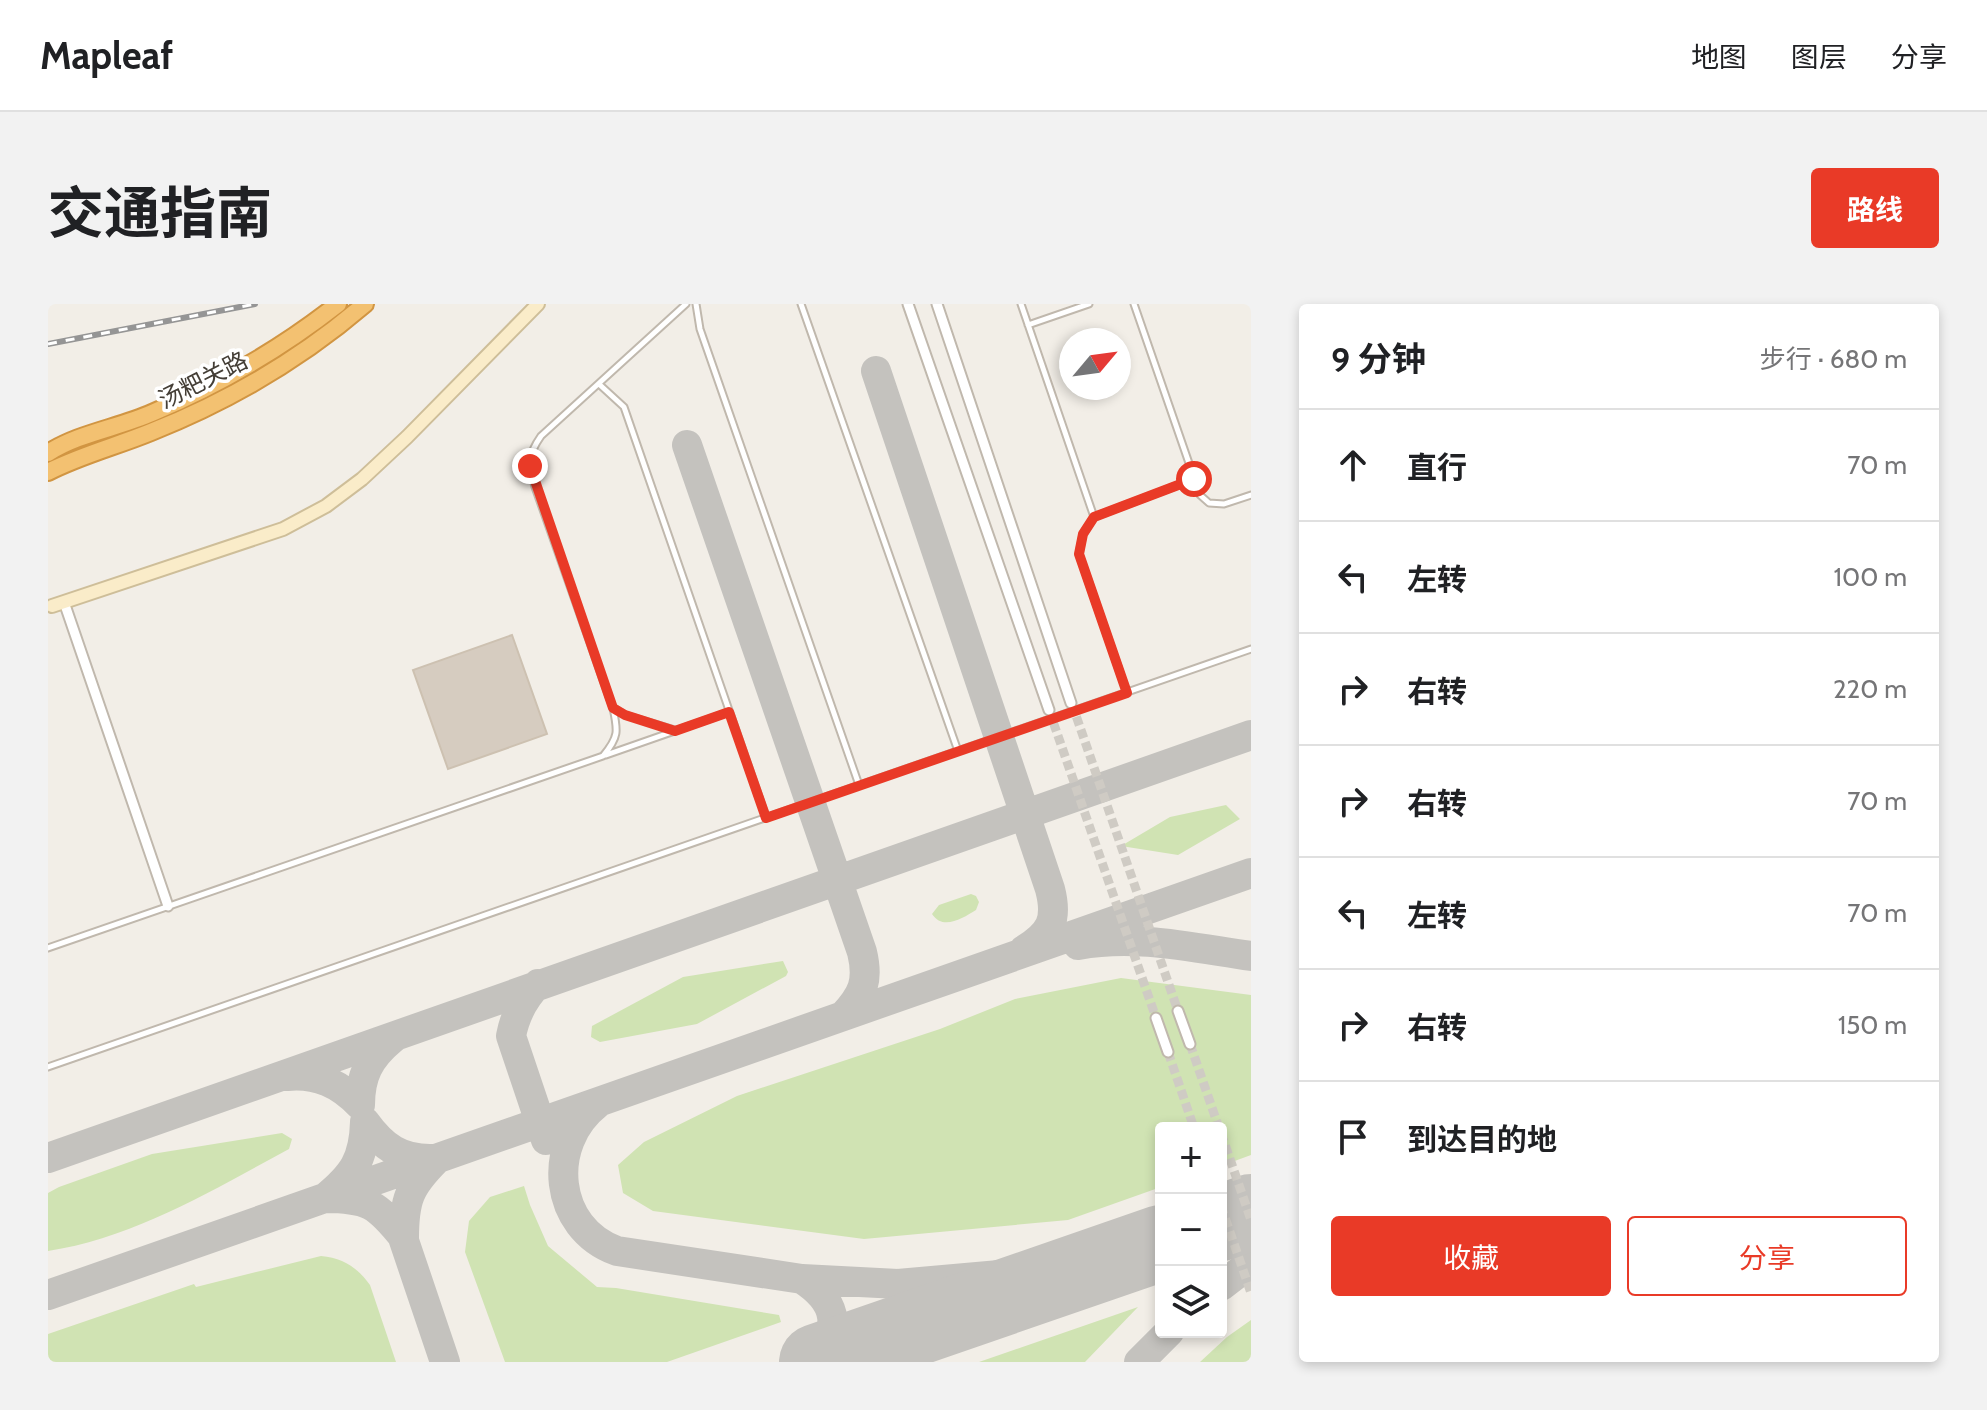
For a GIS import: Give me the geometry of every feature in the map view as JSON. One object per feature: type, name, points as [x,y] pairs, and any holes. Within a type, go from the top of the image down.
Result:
[{"type":"highway","name":"汤粑关路","points":[[48,453],[69,442],[151,413],[213,384],[256,360],[338,304]]},
{"type":"highway","name":"汤粑关路","points":[[48,472],[164,427],[232,396],[295,357],[365,304]]},
{"type":"street","points":[[168,906],[55,605],[283,529],[326,506],[362,479],[407,437],[538,304]]},
{"type":"street","points":[[908,304],[1049,710]]},
{"type":"street","points":[[937,304],[1071,703]]},
{"type":"street","points":[[1178,1011],[1190,1044]]},
{"type":"street","points":[[1156,1018],[1168,1052]]},
{"type":"lane","points":[[603,756],[613,744],[618,729],[530,466],[531,451],[541,436],[686,304]]},
{"type":"lane","points":[[696,304],[700,329],[859,785]]},
{"type":"lane","points":[[801,304],[958,751]]},
{"type":"lane","points":[[1021,304],[1094,517]]},
{"type":"lane","points":[[1028,325],[1089,304]]},
{"type":"lane","points":[[1134,304],[1200,495],[1209,503],[1224,504],[1251,495]]},
{"type":"lane","points":[[600,385],[624,407],[766,818]]},
{"type":"lane","points":[[1127,693],[1079,554],[1083,534],[1094,517],[1194,479]]},
{"type":"lane","points":[[48,1067],[1251,649]]},
{"type":"lane","points":[[613,708],[675,731]]},
{"type":"lane","points":[[48,948],[729,712]]},
{"type":"green space","points":[[1226,805],[1240,819],[1178,855],[1121,846],[1170,817]]},
{"type":"green space","points":[[971,894],[979,902],[976,910],[965,916],[942,922],[932,914],[939,905]]},
{"type":"green space","points":[[783,961],[788,972],[786,976],[697,1024],[600,1042],[591,1037],[592,1026],[683,977]]},
{"type":"green space","points":[[1121,978],[1251,995],[1251,1155],[1227,1164],[1227,1122],[1155,1122],[1155,1189],[1068,1220],[864,1239],[653,1211],[623,1193],[618,1165],[644,1142],[737,1096],[940,1029],[1015,999]]},
{"type":"green space","points":[[282,1133],[292,1139],[289,1149],[202,1196],[142,1224],[80,1245],[48,1251],[48,1193],[59,1187],[152,1154]]},
{"type":"green space","points":[[524,1186],[548,1246],[597,1287],[779,1315],[781,1322],[667,1362],[505,1362],[465,1252],[469,1221],[490,1197]]},
{"type":"green space","points":[[321,1256],[349,1264],[370,1285],[396,1362],[48,1362],[48,1334],[194,1284],[196,1287]]},
{"type":"green space","points":[[1138,1307],[1085,1362],[979,1362]]},
{"type":"green space","points":[[1251,1320],[1251,1362],[1200,1362],[1227,1338]]},
{"type":"building","points":[[512,635],[547,734],[448,769],[413,670]]},
{"type":"taxiway","points":[[876,371],[1050,889],[1053,909],[1050,925],[1041,938],[1024,950]]},
{"type":"taxiway","points":[[687,445],[862,952],[865,971],[863,987],[843,1016]]},
{"type":"taxiway","points":[[48,1158],[1251,735]]},
{"type":"taxiway","points":[[48,1295],[1251,873]]},
{"type":"taxiway","points":[[1078,945],[1143,942],[1251,956]]},
{"type":"taxiway","points":[[538,984],[520,1008],[511,1036],[546,1140]]},
{"type":"taxiway","points":[[287,1076],[318,1078],[344,1091],[360,1105],[367,1068],[392,1039]]},
{"type":"taxiway","points":[[597,1104],[581,1121],[570,1141],[564,1162],[564,1184],[569,1205],[580,1224],[596,1240],[617,1251],[802,1279],[898,1284],[1054,1270],[1118,1258]]},
{"type":"taxiway","points":[[365,1122],[362,1147],[355,1166],[325,1198],[352,1199],[370,1205],[386,1217],[404,1238],[410,1195],[436,1160]]},
{"type":"taxiway","points":[[365,1122],[394,1150],[411,1157],[433,1159]]},
{"type":"taxiway","points":[[397,1220],[445,1362]]},
{"type":"taxiway","points":[[1227,1281],[1251,1263]]},
{"type":"taxiway","points":[[802,1279],[824,1298],[832,1318],[828,1339],[810,1362]]},
{"type":"taxiway","points":[[1139,1362],[1163,1338]]},
{"type":"runway","points":[[1227,1221],[1251,1212]]},
{"type":"runway","points":[[817,1362],[1155,1245]]},
{"type":"tunnel","points":[[1072,704],[1178,1011]]},
{"type":"tunnel","points":[[1049,710],[1156,1018]]},
{"type":"tunnel","points":[[1190,1044],[1217,1122]]},
{"type":"tunnel","points":[[1168,1052],[1192,1122]]},
{"type":"tunnel","points":[[1227,1150],[1251,1220]]},
{"type":"tunnel","points":[[1227,1223],[1251,1293]]},
{"type":"railway","points":[[48,344],[255,304]]},
{"type":"route","points":[[530,466],[613,708],[675,731],[729,712],[766,818],[1127,693],[1079,554],[1083,534],[1094,517],[1194,479]]}]
